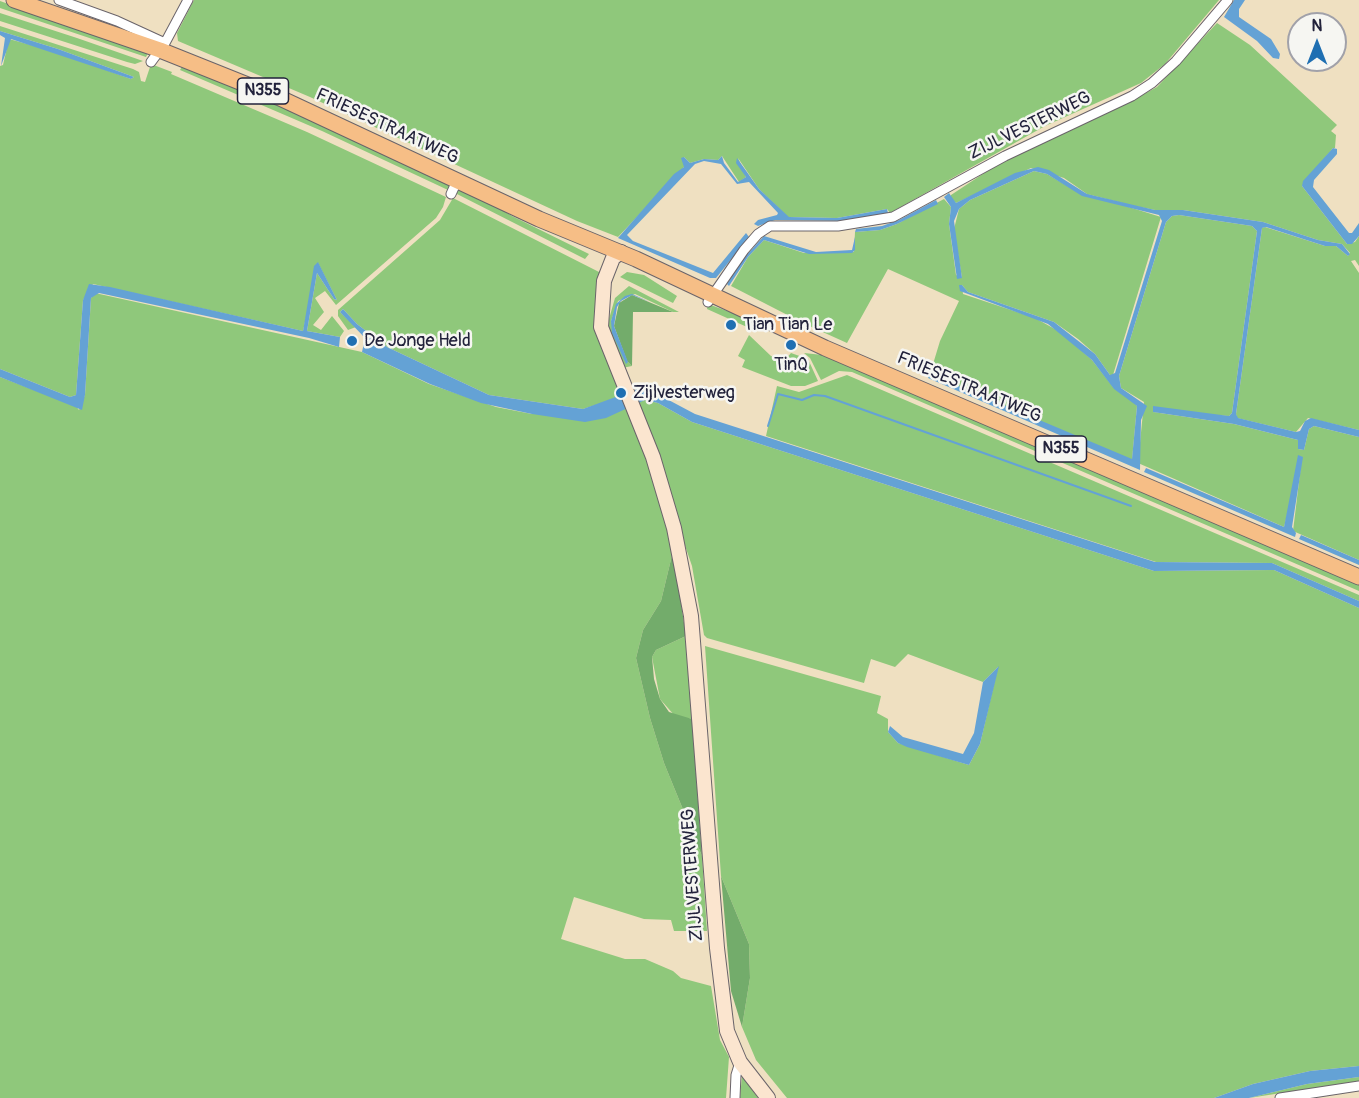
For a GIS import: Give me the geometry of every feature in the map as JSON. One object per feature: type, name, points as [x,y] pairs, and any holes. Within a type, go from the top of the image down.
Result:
[{"type":"main road","name":"FRIESESTRAATWEG","points":[[14,0],[280,98],[454,188],[538,219],[710,298],[1359,577]]},
{"type":"main road","name":"ZIJLVESTERWEG","points":[[618,257],[604,280],[602,333],[664,489],[688,594],[717,948],[727,1031],[741,1062],[768,1098]]},
{"type":"street","name":"FRIESESTRAATWEG","points":[[59,0],[117,21],[159,52]]},
{"type":"street","points":[[159,52],[188,0]]},
{"type":"street","name":"ZIJLVESTERWEG","points":[[710,298],[744,250],[758,234],[770,226],[838,226],[893,217],[1005,156],[1132,96],[1152,83],[1176,61],[1228,0]]},
{"type":"street","points":[[735,1098],[736,1075],[741,1062]]},
{"type":"street","points":[[1280,1098],[1359,1086]]},
{"type":"green space","points":[[194,0],[1219,0],[1165,64],[1141,83],[1045,126],[890,213],[887,209],[837,218],[788,217],[759,189],[738,158],[746,177],[739,182],[722,156],[718,160],[704,159],[690,163],[684,157],[684,167],[618,237],[577,221],[310,97],[178,41],[177,33]]},
{"type":"green space","points":[[0,1],[148,53],[146,57],[0,8]]},
{"type":"green space","points":[[0,13],[143,61],[135,64],[127,62],[0,21]]},
{"type":"green space","points":[[1217,23],[1250,45],[1337,125],[1331,131],[1336,135],[1335,148],[1302,186],[1347,244],[1355,242],[1359,236],[1359,266],[1355,260],[1351,261],[1359,273],[1359,430],[1308,418],[1296,432],[1237,418],[1236,414],[1262,228],[1325,246],[1336,246],[1348,256],[1350,253],[1342,244],[1318,240],[1263,222],[1130,205],[1087,194],[1064,178],[1031,168],[956,203],[951,199],[951,195],[1004,160],[1122,106],[1157,87]]},
{"type":"green space","points":[[0,26],[133,69],[139,72],[141,81],[145,82],[151,64],[172,72],[171,74],[307,132],[446,197],[443,207],[436,218],[336,305],[325,291],[315,298],[324,312],[313,325],[321,330],[332,316],[344,331],[340,337],[307,331],[317,273],[334,299],[337,300],[318,263],[303,331],[93,284],[83,300],[76,395],[70,397],[0,369],[0,66],[3,65],[9,39],[53,51],[131,79],[134,77],[58,49],[0,31]]},
{"type":"green space","points":[[183,65],[243,88],[450,185],[448,190],[322,131],[180,70]]},
{"type":"green space","points":[[1034,171],[1047,174],[1074,190],[1161,217],[1113,375],[1110,375],[1095,354],[1054,322],[968,292],[962,285],[963,294],[1035,318],[1062,333],[1092,360],[1114,388],[1135,403],[1137,406],[1132,460],[1130,461],[930,374],[940,341],[959,301],[888,269],[847,343],[731,286],[748,257],[764,240],[804,253],[854,252],[855,232],[880,230],[897,224],[944,199],[951,207],[949,224],[956,275],[962,278],[954,229],[959,209],[970,200]]},
{"type":"green space","points":[[458,189],[485,199],[512,216],[589,254],[585,259],[455,193]]},
{"type":"green space","points":[[453,198],[601,273],[601,344],[621,397],[583,409],[489,395],[387,347],[357,324],[343,309],[340,312],[356,327],[348,330],[338,316],[338,310],[440,220]]},
{"type":"green space","points":[[1179,215],[1252,226],[1257,231],[1232,413],[1229,416],[1153,412],[1234,424],[1298,440],[1298,449],[1304,450],[1309,429],[1314,426],[1359,437],[1359,560],[1293,531],[1302,457],[1284,527],[1138,463],[1144,402],[1121,388],[1119,376],[1166,222],[1172,216]]},
{"type":"green space","points":[[627,272],[644,275],[677,296],[673,303],[620,277]]},
{"type":"green space","points":[[629,286],[679,312],[673,312],[635,294],[618,301],[611,321],[627,361],[632,366],[622,368],[608,333],[609,319],[615,298]]},
{"type":"green space","points":[[95,293],[362,352],[429,384],[496,407],[532,414],[626,408],[651,466],[673,551],[661,601],[643,630],[636,658],[650,718],[664,763],[702,856],[707,931],[674,931],[671,920],[644,919],[574,897],[561,939],[625,959],[645,959],[673,971],[681,978],[711,986],[720,1040],[729,1057],[726,1098],[0,1098],[0,377],[76,406],[79,410],[85,395],[91,298]]},
{"type":"green space","points":[[632,295],[673,312],[633,312],[632,366],[627,361],[614,326],[619,303]]},
{"type":"green space","points":[[708,304],[749,319],[750,324],[747,327],[707,309]]},
{"type":"green space","points":[[749,335],[771,356],[783,362],[791,353],[808,359],[818,381],[805,386],[791,386],[742,367],[745,360],[738,356]]},
{"type":"green space","points":[[804,353],[832,356],[1359,583],[1359,591],[852,372],[839,371],[821,380],[810,358]]},
{"type":"green space","points":[[847,375],[1359,595],[1359,601],[1272,563],[1156,562],[766,436],[777,386],[799,392]]},
{"type":"green space","points":[[645,400],[658,403],[692,422],[1154,571],[1274,570],[1359,608],[1359,1066],[1310,1071],[1253,1084],[1214,1098],[787,1098],[756,1060],[742,1027],[750,978],[749,944],[721,876],[705,646],[881,696],[877,713],[888,719],[888,732],[898,743],[969,765],[980,744],[998,667],[983,682],[908,654],[895,667],[871,659],[864,683],[707,638],[704,635],[692,566],[638,407],[639,402]]},
{"type":"green space","points":[[673,551],[686,636],[656,650],[652,657],[654,679],[660,699],[669,712],[692,719],[702,856],[664,763],[650,718],[636,658],[643,630],[661,601]]},
{"type":"green space","points":[[686,636],[692,719],[675,716],[660,699],[652,657],[656,650]]},
{"type":"green space","points":[[721,876],[749,944],[750,978],[742,1027],[731,991]]},
{"type":"green space","points":[[742,1076],[758,1098],[740,1098]]},
{"type":"green space","points":[[1359,1077],[1359,1081],[1249,1098],[1307,1084]]},
{"type":"water","points":[[1234,0],[1245,0],[1239,9],[1239,17],[1271,39],[1280,54],[1279,59],[1273,58],[1257,41],[1224,17]]},
{"type":"water","points":[[0,31],[58,49],[134,77],[131,79],[11,39],[1,66],[5,38],[0,35]]},
{"type":"water","points":[[1333,148],[1337,149],[1337,154],[1314,180],[1313,187],[1349,233],[1352,233],[1359,223],[1359,236],[1352,244],[1347,244],[1302,186],[1303,181]]},
{"type":"water","points":[[722,156],[724,163],[738,182],[746,177],[736,163],[737,158],[759,189],[789,217],[837,218],[887,209],[888,213],[850,221],[775,220],[758,226],[754,224],[758,220],[778,213],[749,182],[737,184],[721,164],[704,161],[695,164],[627,235],[633,241],[713,273],[746,233],[749,237],[716,278],[710,278],[618,238],[674,174],[684,167],[681,158],[684,157],[690,163],[704,159],[718,160]]},
{"type":"water","points":[[1038,167],[1049,170],[1087,194],[1155,210],[1183,210],[1263,222],[1318,240],[1342,244],[1350,254],[1348,256],[1336,246],[1325,246],[1266,227],[1262,228],[1236,414],[1238,418],[1296,432],[1300,431],[1305,421],[1311,418],[1359,430],[1359,437],[1314,426],[1309,429],[1304,450],[1298,449],[1298,440],[1234,424],[1153,412],[1153,406],[1229,416],[1232,413],[1257,231],[1252,226],[1179,215],[1172,216],[1166,222],[1119,376],[1121,388],[1147,406],[1141,420],[1140,470],[928,378],[930,374],[1132,459],[1137,406],[1114,389],[1092,360],[1048,324],[960,291],[959,285],[962,285],[968,292],[1054,322],[1095,354],[1110,375],[1115,373],[1162,221],[1159,215],[1082,196],[1047,174],[1034,171],[970,200],[959,209],[954,221],[962,278],[957,279],[949,224],[951,207],[944,197],[949,193],[956,203],[1015,173]]},
{"type":"water","points":[[936,200],[938,204],[897,224],[880,230],[855,232],[856,229],[882,226],[899,220]]},
{"type":"water","points":[[764,236],[816,252],[852,250],[855,237],[855,250],[852,253],[809,254],[764,240],[748,257],[729,286],[727,284],[743,259]]},
{"type":"water","points":[[318,262],[337,300],[334,299],[317,273],[307,331],[340,337],[339,347],[309,338],[99,293],[91,298],[82,410],[0,377],[0,369],[70,397],[76,395],[83,300],[89,284],[303,331],[314,266]]},
{"type":"water","points":[[632,294],[650,302],[632,295],[621,301],[617,307],[614,326],[628,362],[626,364],[612,333],[611,321],[616,304],[625,296]]},
{"type":"water","points":[[343,309],[357,324],[387,347],[489,395],[583,409],[640,388],[695,414],[1155,562],[1272,563],[1359,601],[1359,608],[1274,570],[1154,571],[692,422],[658,403],[645,400],[606,418],[585,422],[481,403],[430,384],[362,352],[365,338],[340,312]]},
{"type":"water","points":[[1298,455],[1303,457],[1292,527],[1296,533],[1295,537],[1144,472],[1146,468],[1284,527]]},
{"type":"water","points":[[1301,535],[1359,560],[1359,565],[1299,539]]},
{"type":"water","points":[[999,666],[980,744],[969,765],[907,747],[898,743],[888,732],[890,726],[903,737],[963,754],[974,733],[983,682]]},
{"type":"water","points":[[1359,1066],[1359,1077],[1307,1084],[1249,1098],[1214,1098],[1253,1084],[1310,1071]]},
{"type":"waterway","points":[[768,426],[778,394],[802,400],[814,395],[825,396],[1131,506]]},
{"type":"place","name":"Tian Tian Le","points":[[731,325]]},
{"type":"place","name":"De Jonge Held","points":[[352,341]]},
{"type":"place","name":"TinQ","points":[[791,345]]},
{"type":"place","name":"Zijlvesterweg","points":[[621,393]]}]
